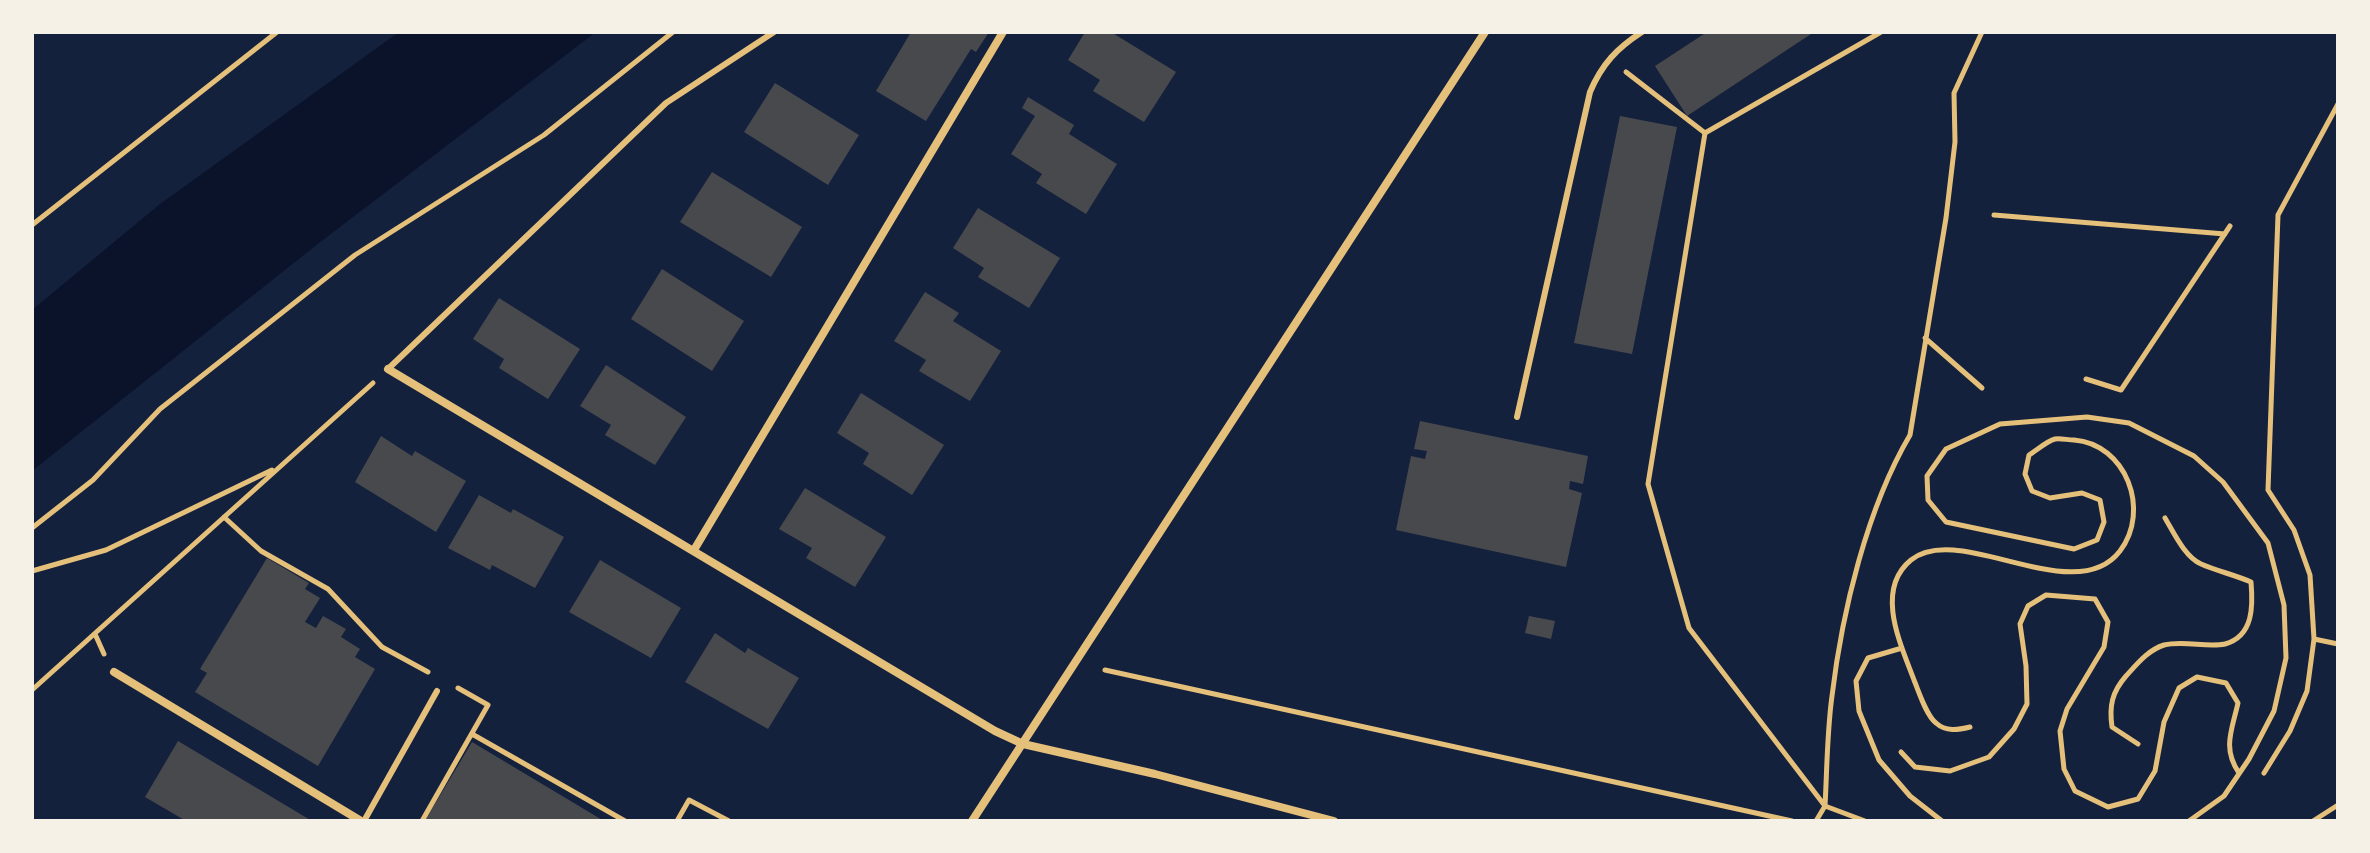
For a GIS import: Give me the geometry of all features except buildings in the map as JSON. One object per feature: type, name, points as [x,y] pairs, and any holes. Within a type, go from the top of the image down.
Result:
[{"type":"street","points":[[694,550],[1003,32]]},
{"type":"street","points":[[972,821],[1485,32]]},
{"type":"street","points":[[388,369],[995,731],[1023,744],[1155,774],[1334,821]]},
{"type":"street","points":[[114,672],[363,821]]},
{"type":"lane","points":[[388,369],[666,103],[774,32]]},
{"type":"lane","points":[[1517,417],[1590,92],[1608,59],[1642,32]]},
{"type":"lane","points":[[363,821],[437,691]]},
{"type":"path","points":[[32,225],[277,32]]},
{"type":"path","points":[[32,528],[93,480],[160,409],[355,255],[544,135],[673,32]]},
{"type":"path","points":[[1705,133],[1881,32]]},
{"type":"path","points":[[1816,821],[1825,806],[1832,696],[1855,578],[1866,537],[1896,458],[1910,435],[1946,218],[1955,142],[1954,93],[1982,32]]},
{"type":"path","points":[[1608,59],[1705,133]]},
{"type":"path","points":[[2264,773],[2290,731],[2307,691],[2314,639],[2310,575],[2294,530],[2268,490],[2278,215],[2338,104]]},
{"type":"path","points":[[1705,133],[1648,484],[1689,628],[1825,806],[1865,821]]},
{"type":"path","points":[[1994,215],[2225,234]]},
{"type":"path","points":[[2086,379],[2121,390],[2230,226]]},
{"type":"path","points":[[1925,338],[1982,388]]},
{"type":"path","points":[[32,690],[388,369]]},
{"type":"path","points":[[1970,727],[1953,731],[1935,723],[1919,692],[1893,624],[1899,576],[1912,559],[1941,548],[2075,573],[2099,568],[2120,551],[2133,523],[2130,482],[2111,453],[2083,441],[2055,439],[2029,455],[2025,474],[2032,491],[2050,498],[2082,493],[2100,500],[2104,522],[2097,540],[2074,549],[1946,522],[1928,500],[1927,476],[1946,449],[2000,424],[2087,417],[2129,423],[2194,456],[2223,482],[2268,543],[2284,605],[2286,658],[2274,711],[2224,796],[2189,821]]},
{"type":"path","points":[[32,571],[106,550],[281,467]]},
{"type":"path","points":[[224,517],[261,551],[328,589],[382,647],[435,676]]},
{"type":"path","points":[[2138,744],[2112,727],[2109,706],[2118,685],[2144,656],[2162,645],[2188,642],[2226,644],[2244,632],[2253,611],[2251,582],[2224,570],[2198,564],[2178,541],[2165,518]]},
{"type":"path","points":[[1901,752],[1915,767],[1950,771],[1989,757],[2014,729],[2027,704],[2020,624],[2028,606],[2046,595],[2066,595],[2095,599],[2108,622],[2104,647],[2067,709],[2060,731],[2064,769],[2075,791],[2108,807],[2138,799],[2155,771],[2164,722],[2179,688],[2197,677],[2226,683],[2238,703],[2228,749],[2239,774]]},
{"type":"path","points":[[2314,639],[2338,644]]},
{"type":"path","points":[[1902,648],[1868,658],[1856,681],[1859,711],[1879,760],[1910,796],[1942,821]]},
{"type":"path","points":[[1105,670],[1792,821]]},
{"type":"path","points":[[422,821],[488,705],[449,683]]},
{"type":"path","points":[[472,734],[625,821]]},
{"type":"path","points":[[677,821],[689,800],[729,821]]},
{"type":"path","points":[[2313,821],[2338,805]]},
{"type":"water","points":[[399,32],[596,32],[319,243],[32,471],[32,310],[160,204]]}]
